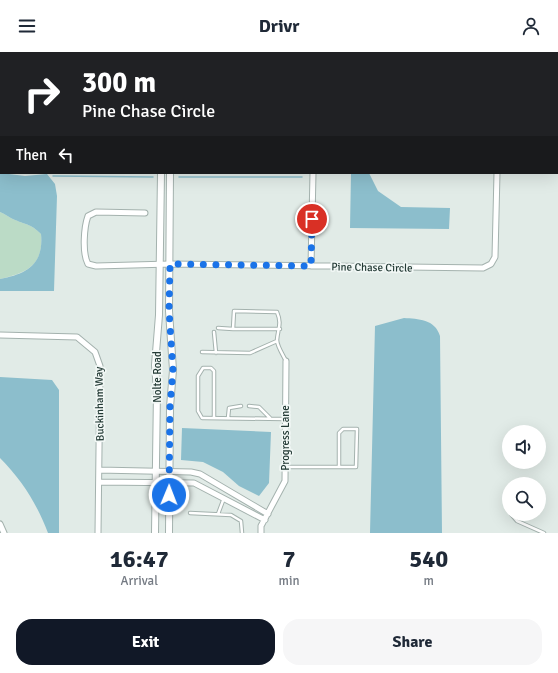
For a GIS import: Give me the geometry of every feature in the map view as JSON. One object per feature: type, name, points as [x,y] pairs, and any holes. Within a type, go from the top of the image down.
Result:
[{"type":"street","name":"Nolte Road","points":[[155,533],[157,391],[155,365],[160,315],[161,174]]},
{"type":"street","name":"Nolte Road","points":[[169,533],[170,407],[173,370],[169,310],[170,174]]},
{"type":"street","points":[[311,266],[313,174]]},
{"type":"street","name":"Pine Chase Circle","points":[[145,213],[96,212],[88,216],[86,222],[85,259],[88,264],[96,266],[170,264],[483,268],[491,264],[495,257],[497,174]]},
{"type":"street","name":"Buckinham Way","points":[[0,335],[77,337],[95,352],[100,366],[98,533]]},
{"type":"street","name":"Progress Lane","points":[[261,533],[262,526],[285,481],[286,361]]},
{"type":"street","points":[[99,470],[191,472],[200,474],[268,514]]},
{"type":"street","points":[[99,482],[194,483],[265,520]]},
{"type":"street","points":[[0,524],[4,533]]},
{"type":"lane","points":[[233,329],[234,311],[277,312],[280,320],[280,329],[277,341],[286,361]]},
{"type":"lane","points":[[218,328],[280,329]]},
{"type":"lane","points":[[214,332],[213,336],[216,353]]},
{"type":"lane","points":[[202,352],[250,353],[277,341]]},
{"type":"lane","points":[[214,418],[214,371],[211,368],[203,368],[198,376],[198,411],[202,418],[285,419]]},
{"type":"lane","points":[[228,418],[229,408],[241,406]]},
{"type":"lane","points":[[250,406],[259,407],[270,419]]},
{"type":"lane","points":[[285,466],[339,467],[356,467],[357,429],[343,429],[339,433],[339,467]]},
{"type":"lane","points":[[218,514],[224,498]]},
{"type":"lane","points":[[190,513],[231,515],[241,521],[242,533]]},
{"type":"lane","points":[[517,521],[544,533]]},
{"type":"green space","points":[[0,212],[13,219],[32,226],[41,234],[41,245],[40,253],[32,266],[18,274],[0,279]]},
{"type":"water","points":[[0,174],[25,176],[47,174],[55,184],[57,196],[54,291],[0,291],[0,279],[18,274],[32,266],[40,253],[41,234],[29,225],[0,212]]},
{"type":"water","points":[[351,174],[370,174],[378,191],[401,207],[450,208],[449,229],[350,228]]},
{"type":"water","points":[[404,318],[430,323],[438,330],[440,336],[442,533],[370,533],[375,326]]},
{"type":"water","points":[[0,377],[52,380],[59,390],[59,533],[48,533],[39,512],[28,493],[8,466],[0,458]]},
{"type":"water","points":[[182,428],[271,432],[269,483],[259,496],[239,486],[223,472],[203,462],[181,460]]},
{"type":"waterway","points":[[53,176],[153,177]]},
{"type":"waterway","points":[[179,177],[302,177]]},
{"type":"route","points":[[169,495],[170,407],[173,370],[169,310],[170,264],[311,266],[312,219]]}]
